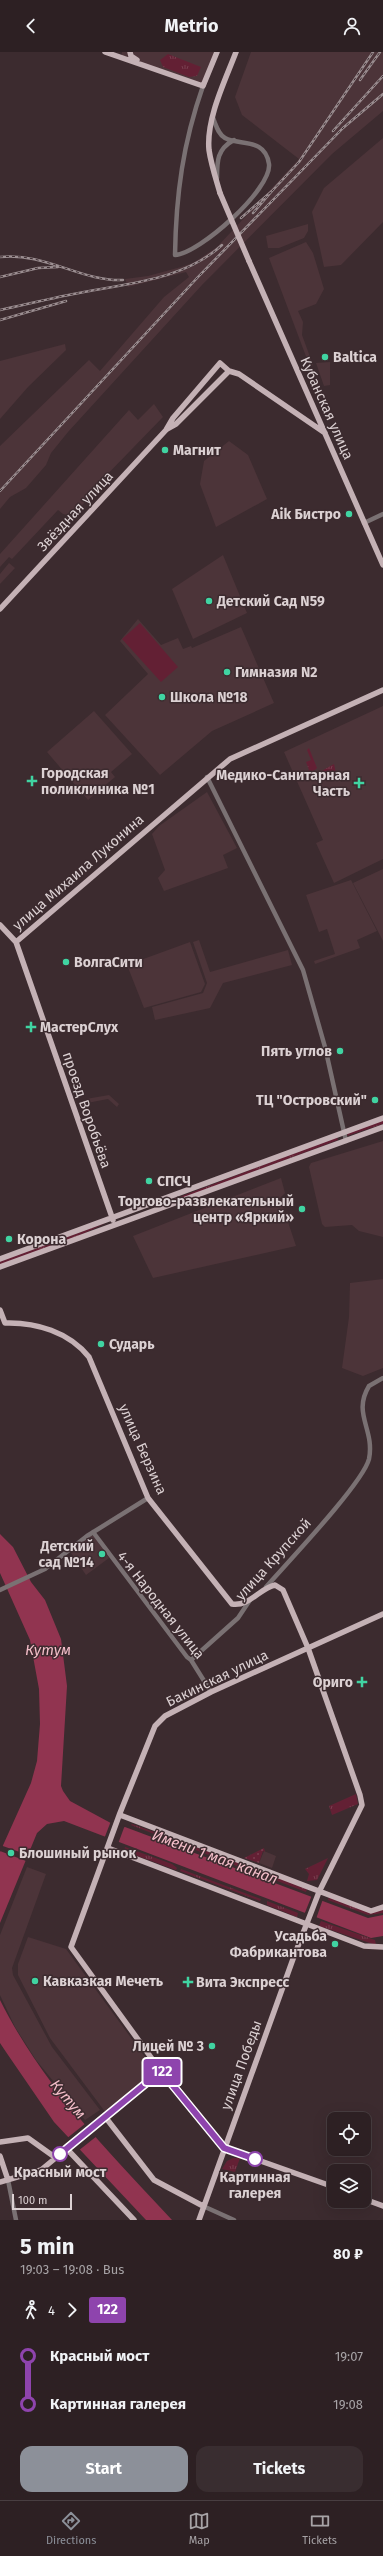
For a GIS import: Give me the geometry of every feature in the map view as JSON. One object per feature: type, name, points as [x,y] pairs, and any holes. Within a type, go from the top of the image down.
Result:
[{"type":"main road","points":[[104,52],[149,66],[203,86],[217,52]]},
{"type":"main road","points":[[130,52],[131,56],[149,66]]},
{"type":"main road","name":"Кубанская улица","points":[[236,52],[213,118],[209,150],[220,193],[383,564]]},
{"type":"main road","points":[[167,429],[173,418],[220,363],[229,371],[238,374],[325,433]]},
{"type":"main road","points":[[167,429],[176,424],[229,371]]},
{"type":"main road","name":"Звёздная улица","points":[[0,609],[167,429]]},
{"type":"main road","name":"улица Михаила Луконина","points":[[16,942],[207,776],[230,759],[383,690]]},
{"type":"main road","name":"проезд Воробьёва","points":[[0,925],[16,942],[115,1225]]},
{"type":"main road","points":[[0,1259],[383,1118]]},
{"type":"main road","points":[[0,1267],[383,1127]]},
{"type":"main road","points":[[148,1204],[151,1212]]},
{"type":"main road","name":"улица Берзина","points":[[0,1310],[5,1323],[24,1322],[42,1326],[79,1345],[89,1357],[148,1498],[232,1604],[238,1605],[250,1599]]},
{"type":"main road","points":[[266,1587],[275,1585],[283,1590],[308,1648]]},
{"type":"main road","name":"улица Крупской","points":[[250,1599],[266,1587]]},
{"type":"main road","name":"Бакинская улица","points":[[161,2071],[71,1947],[119,1817],[155,1726],[165,1716],[211,1692],[383,1614]]},
{"type":"main road","name":"улица Победы","points":[[199,2220],[224,2148],[318,1894],[362,1805],[360,1795],[308,1648]]},
{"type":"main road","points":[[119,1817],[318,1894],[371,1911],[383,1907]]},
{"type":"main road","points":[[109,1845],[308,1922],[364,1946],[383,1947]]},
{"type":"main road","points":[[0,2182],[40,2171],[161,2071],[224,2148],[327,2185]]},
{"type":"main road","points":[[106,2118],[154,2180],[203,2206]]},
{"type":"main road","points":[[0,2142],[28,2138],[56,2158]]},
{"type":"main road","points":[[69,2147],[134,2220]]},
{"type":"main road","points":[[0,2156],[8,2180]]},
{"type":"main road","points":[[371,2202],[383,2206]]},
{"type":"street","points":[[203,86],[186,142],[176,211],[175,255],[182,255],[210,240],[255,192],[267,175],[269,164],[262,151],[252,143],[226,139],[220,134],[213,118]]},
{"type":"street","points":[[217,182],[220,152],[226,144],[234,140]]},
{"type":"street","points":[[364,523],[383,514]]},
{"type":"street","points":[[207,776],[303,970],[325,1046],[346,1141]]},
{"type":"street","name":"улица Крупской","points":[[266,1587],[351,1488],[368,1460],[371,1445],[361,1407],[369,1386],[383,1378]]},
{"type":"street","points":[[0,1590],[45,1569],[93,1532],[148,1498]]},
{"type":"street","name":"4-я Народная улица","points":[[93,1532],[130,1584],[186,1657],[191,1660],[211,1692]]},
{"type":"street","name":"улица Крупской","points":[[191,1660],[238,1618],[250,1599]]},
{"type":"street","points":[[8,2180],[16,2220]]},
{"type":"street","points":[[203,2206],[234,2220]]},
{"type":"shaded area","points":[[122,52],[220,52],[205,87],[121,59]]},
{"type":"shaded area","points":[[251,52],[383,52],[383,111],[332,154],[202,285],[68,432],[51,453],[46,465],[26,488],[10,497],[0,509],[0,446],[89,360],[100,371],[164,297],[189,277],[186,272],[128,287],[125,279],[148,276],[193,263],[217,247],[299,159],[242,115],[235,97]]},
{"type":"shaded area","points":[[383,138],[383,222],[341,265],[324,267],[312,212],[324,188]]},
{"type":"shaded area","points":[[308,224],[308,231],[304,238],[279,248],[268,248],[266,236]]},
{"type":"shaded area","points":[[306,242],[313,253],[324,289],[316,304],[298,311],[303,322],[302,335],[313,365],[310,367],[269,258]]},
{"type":"shaded area","points":[[65,344],[66,350],[28,387],[0,419],[0,361]]},
{"type":"shaded area","points":[[330,362],[330,385],[324,386],[316,363]]},
{"type":"shaded area","points":[[154,404],[163,417],[98,484],[100,486],[72,516],[63,514],[58,510],[12,559],[9,557],[0,567],[0,554],[129,410],[138,420]]},
{"type":"shaded area","points":[[229,441],[248,455],[267,499],[216,527],[200,484],[204,461]]},
{"type":"shaded area","name":"Детский Сад N59","points":[[223,555],[247,613],[193,639],[172,589]]},
{"type":"shaded area","points":[[9,563],[15,568],[0,584],[0,574]]},
{"type":"shaded area","name":"Школа №18","points":[[138,619],[161,645],[178,638],[183,649],[191,646],[192,648],[241,627],[274,703],[212,731],[160,775],[105,715],[148,674],[120,641]]},
{"type":"shaded area","points":[[383,706],[383,859],[334,883],[316,843],[323,840],[284,752]]},
{"type":"shaded area","points":[[94,711],[132,754],[111,772],[115,777],[88,800],[47,752]]},
{"type":"shaded area","points":[[207,792],[237,848],[223,855],[228,868],[164,891],[158,878],[165,870],[152,834],[159,826]]},
{"type":"shaded area","points":[[383,869],[383,941],[353,883]]},
{"type":"shaded area","points":[[351,880],[377,931],[357,940],[360,948],[315,964],[314,961],[335,954],[327,929],[319,932],[306,895]]},
{"type":"shaded area","points":[[199,940],[210,972],[288,950],[292,965],[223,983],[210,1008],[155,1020],[152,1007],[203,993],[207,983],[193,942]]},
{"type":"shaded area","points":[[190,942],[205,984],[201,992],[144,1008],[127,965]]},
{"type":"shaded area","points":[[109,1095],[119,1104],[117,1107],[108,1099],[87,1103],[86,1099]]},
{"type":"shaded area","points":[[383,1141],[383,1237],[359,1231],[352,1225],[325,1227],[322,1224],[309,1167],[311,1163]]},
{"type":"shaded area","points":[[281,1178],[285,1193],[280,1198],[296,1246],[153,1278],[133,1236]]},
{"type":"shaded area","points":[[383,1279],[383,1368],[363,1376],[342,1368],[349,1317],[350,1283]]},
{"type":"shaded area","points":[[90,1536],[94,1536],[109,1558],[86,1575],[71,1553]]},
{"type":"shaded area","points":[[264,1851],[276,1856],[272,1868],[259,1863]]},
{"type":"shaded area","points":[[27,1867],[46,1874],[12,1968],[13,1975],[52,2047],[100,2110],[85,2120],[36,2060],[15,2027],[0,1995],[0,1935]]},
{"type":"shaded area","points":[[28,1937],[66,1949],[156,2072],[106,2113],[50,2038],[18,1975],[18,1964]]},
{"type":"green space","points":[[168,54],[201,67],[197,76],[189,77],[163,67],[160,60]]},
{"type":"green space","points":[[140,623],[178,667],[161,682],[122,639]]},
{"type":"green space","points":[[309,748],[317,768],[302,776],[302,773],[309,770],[306,762],[311,760],[307,750]]},
{"type":"green space","points":[[334,764],[336,773],[318,781],[315,772],[318,773]]},
{"type":"green space","points":[[383,1120],[383,1124],[347,1136],[348,1133]]},
{"type":"green space","points":[[337,1137],[338,1140],[164,1205],[161,1204]]},
{"type":"green space","points":[[106,1223],[70,1240],[0,1265],[0,1261]]},
{"type":"green space","points":[[356,1794],[358,1804],[332,1815],[329,1806]]},
{"type":"green space","points":[[132,1824],[240,1863],[240,1865],[237,1866],[131,1825]]},
{"type":"green space","points":[[125,1847],[172,1864],[177,1868],[176,1870],[124,1851]]},
{"type":"green space","points":[[264,1848],[265,1852],[263,1851],[259,1863],[244,1858]]},
{"type":"green space","points":[[328,1858],[317,1880],[307,1881],[309,1874],[305,1869]]},
{"type":"green space","points":[[248,1866],[307,1889],[306,1892],[249,1870]]},
{"type":"green space","points":[[181,1869],[261,1899],[260,1901],[180,1871]]},
{"type":"green space","points":[[329,1897],[367,1912],[383,1909],[383,1913],[368,1915],[328,1900]]},
{"type":"green space","points":[[267,1901],[298,1913],[297,1917],[267,1905]]},
{"type":"green space","points":[[321,1921],[375,1940],[376,1945],[319,1926]]},
{"type":"green space","points":[[233,2158],[240,2158],[235,2172],[222,2169],[227,2161]]},
{"type":"water","name":"Кутум","points":[[0,1534],[13,1547],[31,1582],[45,1600],[61,1639],[67,1686],[61,1786],[70,1801],[120,1828],[125,1827],[368,1918],[383,1915],[383,1936],[371,1938],[64,1821],[47,1824],[37,1833],[0,1923],[0,1852],[31,1783],[37,1761],[40,1724],[39,1689],[30,1640],[0,1573]]},
{"type":"water","name":"Кутум","points":[[0,2000],[17,2031],[56,2089],[100,2142],[172,2220],[146,2220],[54,2122],[0,2043]]},
{"type":"pier","points":[[111,1821],[121,1826],[125,1825],[118,1844],[104,1839]]},
{"type":"pier","points":[[0,1845],[28,1855],[26,1861],[0,1851]]},
{"type":"pier","points":[[312,1895],[323,1899],[316,1919],[304,1915]]},
{"type":"pier","name":"Красный мост","points":[[86,2123],[97,2136],[78,2151],[66,2139]]},
{"type":"railway","points":[[272,191],[299,162],[373,52]]},
{"type":"railway","points":[[360,80],[380,52]]},
{"type":"railway","points":[[333,131],[383,76]]},
{"type":"railway","points":[[0,491],[198,277],[343,128],[383,94]]},
{"type":"railway","points":[[241,218],[272,191],[253,213]]},
{"type":"railway","points":[[0,310],[157,278],[191,265],[222,245]]},
{"type":"railway","points":[[0,257],[32,259],[93,277],[123,280]]},
{"type":"railway","points":[[0,277],[38,268],[58,267]]},
{"type":"railway","points":[[0,320],[66,301]]},
{"type":"bus line","name":"122","points":[[60,2154],[156,2077],[161,2071],[224,2148],[255,2159]]},
{"type":"place","name":"Baltica","points":[[325,357]]},
{"type":"place","name":"Магнит","points":[[165,450]]},
{"type":"place","name":"Aik Бистро","points":[[349,514]]},
{"type":"place","name":"Детский Сад N59","points":[[209,601]]},
{"type":"place","name":"Гимназия N2","points":[[227,672]]},
{"type":"place","name":"Школа №18","points":[[162,697]]},
{"type":"place","name":"Городская поликлиника №1","points":[[32,781]]},
{"type":"place","name":"Медико-Санитарная Часть","points":[[359,783]]},
{"type":"place","name":"ВолгаСити","points":[[66,962]]},
{"type":"place","name":"МастерСлух","points":[[31,1027]]},
{"type":"place","name":"Пять углов","points":[[340,1051]]},
{"type":"place","name":"ТЦ \"Островский\"","points":[[375,1100]]},
{"type":"place","name":"СПСЧ","points":[[149,1181]]},
{"type":"place","name":"Торгово-развлекательный центр «Яркий»","points":[[302,1209]]},
{"type":"place","name":"Корона","points":[[9,1239]]},
{"type":"place","name":"Сударь","points":[[101,1344]]},
{"type":"place","name":"Детский сад №14","points":[[102,1554]]},
{"type":"place","name":"Ориго","points":[[362,1682]]},
{"type":"place","name":"Блошиный рынок","points":[[11,1853]]},
{"type":"place","name":"Усадьба Фабрикантова","points":[[335,1944]]},
{"type":"place","name":"Кавказкая Мечеть","points":[[35,1981]]},
{"type":"place","name":"Вита Экспресс","points":[[188,1982]]},
{"type":"place","name":"Лицей № 3","points":[[212,2046]]},
{"type":"place","name":"Красный мост","points":[[60,2154]]},
{"type":"place","name":"Картинная галерея","points":[[255,2159]]},
{"type":"water label","name":"Имени 1 мая канал","points":[[215,1857]]}]
